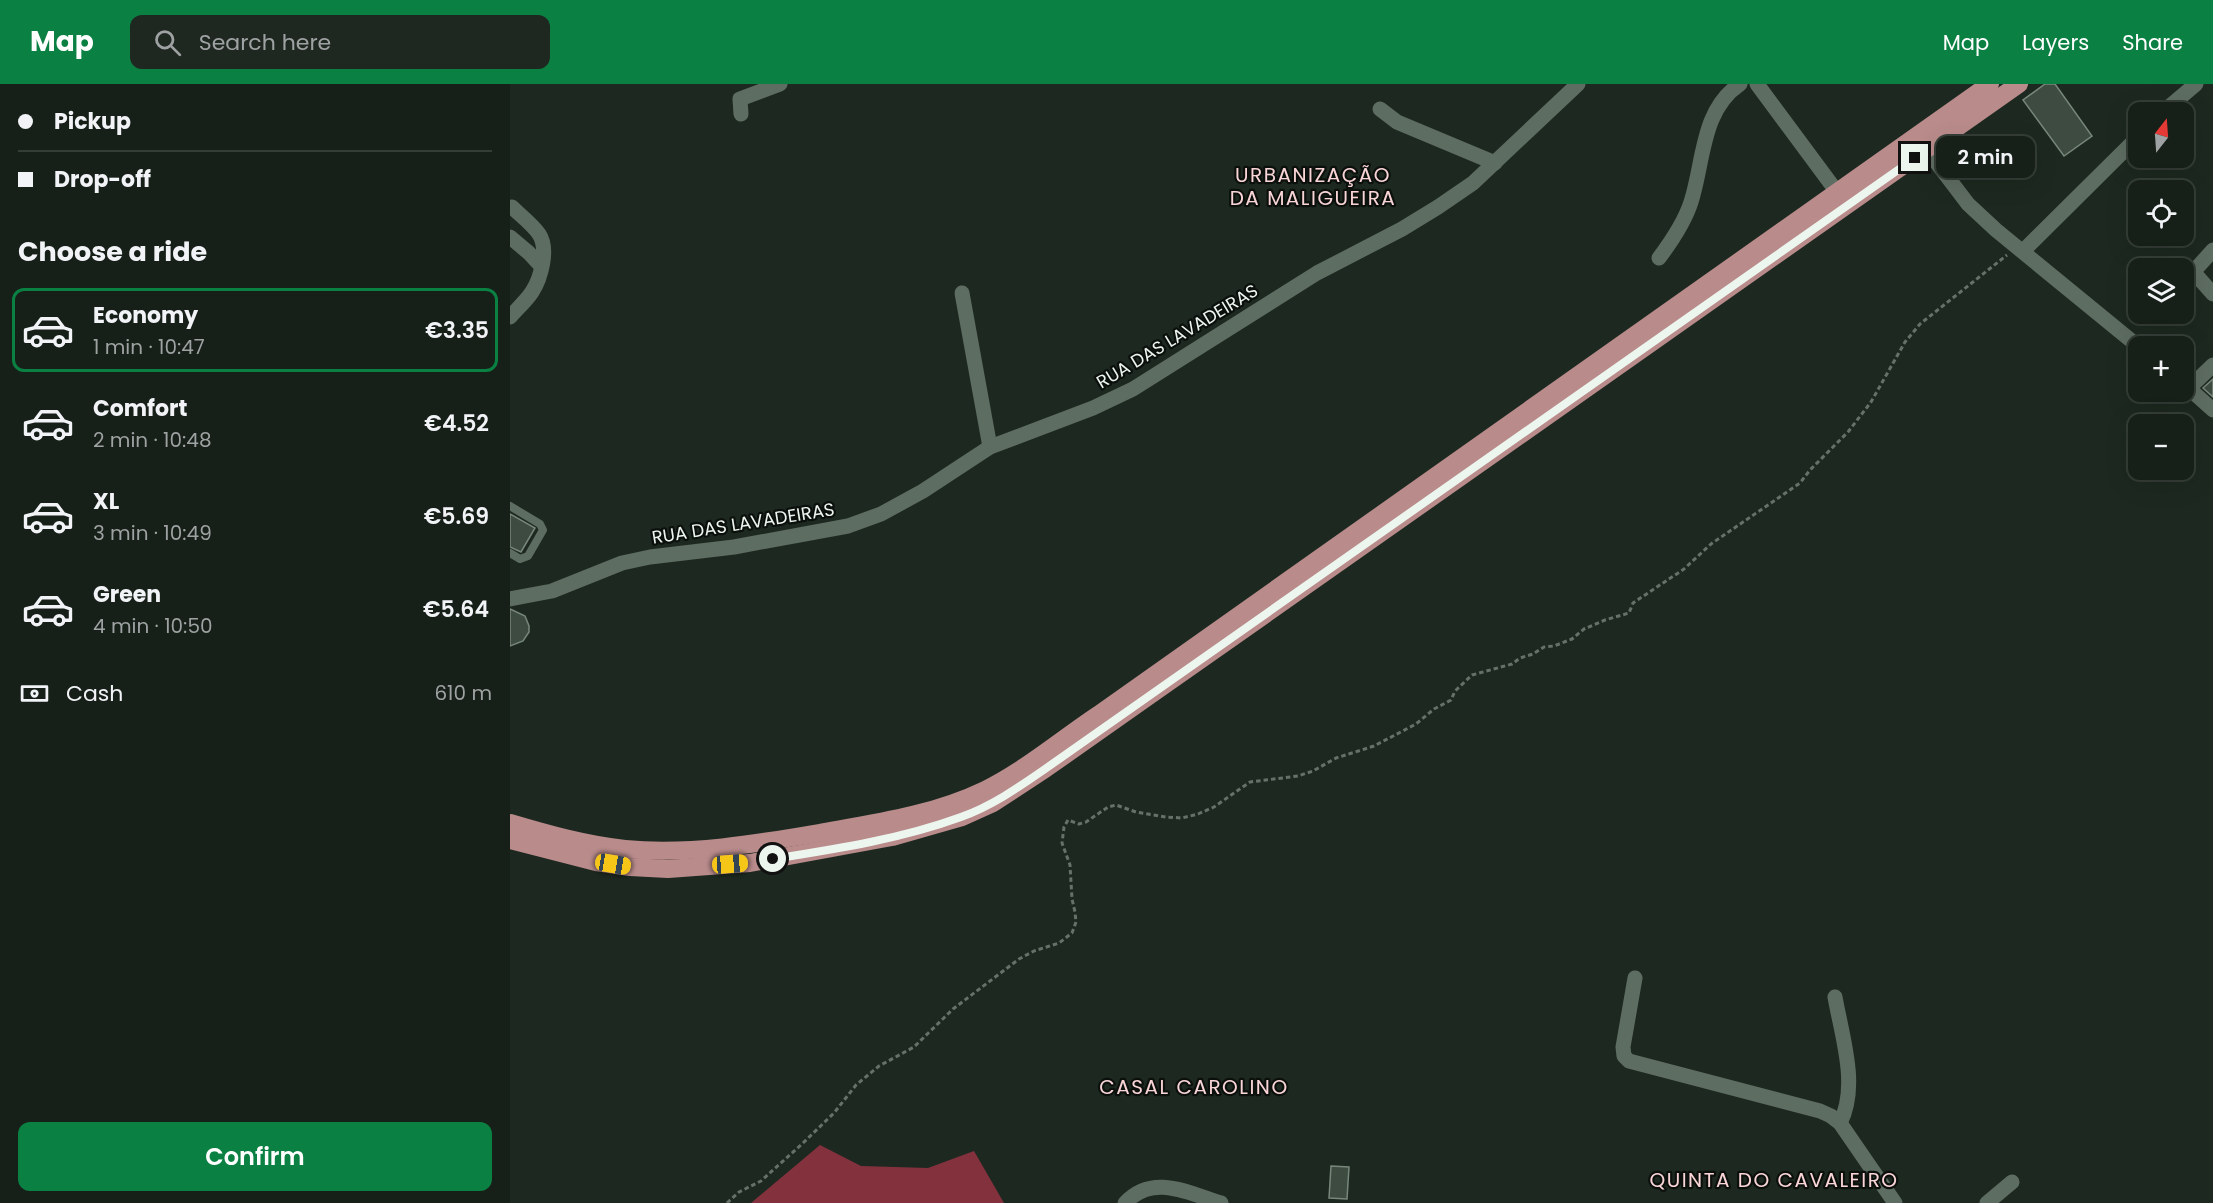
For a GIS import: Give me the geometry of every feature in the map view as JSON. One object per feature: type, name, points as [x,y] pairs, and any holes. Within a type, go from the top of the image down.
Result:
[{"type":"main road","points":[[510,823],[581,842],[625,849],[727,848],[879,823],[951,804],[986,789],[1098,715],[1990,84]]},
{"type":"main road","points":[[510,840],[596,862],[630,867],[668,869],[750,863],[892,837],[962,817],[993,803],[1045,769],[2019,84]]},
{"type":"street","points":[[741,114],[740,99],[780,84]]},
{"type":"street","name":"RUA DAS LAVADEIRAS","points":[[510,599],[552,591],[622,563],[650,557],[734,547],[848,526],[881,514],[923,491],[990,447],[1093,408],[1133,389],[1317,273],[1402,229],[1438,207],[1473,183],[1578,84]]},
{"type":"street","points":[[1659,258],[1691,203],[1702,149],[1713,117],[1724,99],[1740,84]]},
{"type":"street","points":[[1757,84],[1837,192]]},
{"type":"street","points":[[2175,102],[2196,84]]},
{"type":"street","points":[[1380,109],[1397,122],[1495,163]]},
{"type":"street","points":[[2020,249],[2128,146]]},
{"type":"street","points":[[1927,150],[1968,204],[1996,230],[2128,338]]},
{"type":"street","points":[[510,226],[514,214],[511,205]]},
{"type":"street","points":[[510,317],[531,294],[539,277],[543,243],[539,234],[511,205]]},
{"type":"street","points":[[510,237],[541,266]]},
{"type":"street","points":[[2213,250],[2195,270],[2197,276],[2213,294]]},
{"type":"street","points":[[962,293],[990,447]]},
{"type":"street","points":[[2194,380],[2213,365]]},
{"type":"street","points":[[2194,393],[2213,410]]},
{"type":"street","points":[[1635,978],[1623,1047],[1624,1056],[1629,1061],[1820,1111],[1831,1116],[1840,1123],[1895,1203]]},
{"type":"street","points":[[1835,997],[1849,1082],[1849,1102],[1840,1123]]},
{"type":"street","points":[[1987,1203],[2013,1182]]},
{"type":"street","points":[[1125,1203],[1141,1190],[1152,1186],[1169,1188],[1221,1203]]},
{"type":"lane","points":[[510,506],[540,524],[543,530],[528,556],[520,559],[510,553]]},
{"type":"path","points":[[727,1203],[739,1192],[761,1181],[803,1143],[834,1113],[856,1085],[871,1072],[886,1061],[914,1047],[953,1009],[1012,964],[1034,951],[1059,943],[1072,933],[1076,922],[1070,865],[1062,843],[1064,827],[1068,820],[1079,824],[1086,822],[1108,807],[1116,805],[1136,812],[1166,817],[1182,818],[1198,814],[1214,807],[1250,782],[1298,776],[1313,771],[1336,758],[1374,746],[1416,724],[1434,709],[1451,700],[1455,691],[1472,675],[1512,664],[1544,647],[1572,639],[1584,629],[1629,613],[1634,603],[1684,569],[1711,544],[1800,483],[1848,432],[1871,402],[1905,342],[1920,324],[2020,249]]},
{"type":"shaded area","points":[[820,1145],[861,1166],[928,1168],[974,1151],[1004,1203],[751,1203]]},
{"type":"building","points":[[2045,84],[2055,84],[2092,136],[2064,156],[2023,100]]},
{"type":"building","points":[[2213,379],[2213,397],[2203,388]]},
{"type":"building","points":[[510,514],[535,528],[521,552],[510,547]]},
{"type":"building","points":[[510,609],[525,616],[529,632],[523,641],[510,646]]},
{"type":"building","points":[[1331,1166],[1349,1167],[1347,1199],[1329,1198]]},
{"type":"district","name":"URBANIZAÇÃO DA MALIGUEIRA","points":[[1313,186]]},
{"type":"district","name":"CASAL CAROLINO","points":[[1194,1087]]},
{"type":"district","name":"QUINTA DO CAVALEIRO","points":[[1774,1180]]},
{"type":"route","points":[[773,859],[892,837],[962,817],[993,803],[1045,769],[1915,158]]}]
